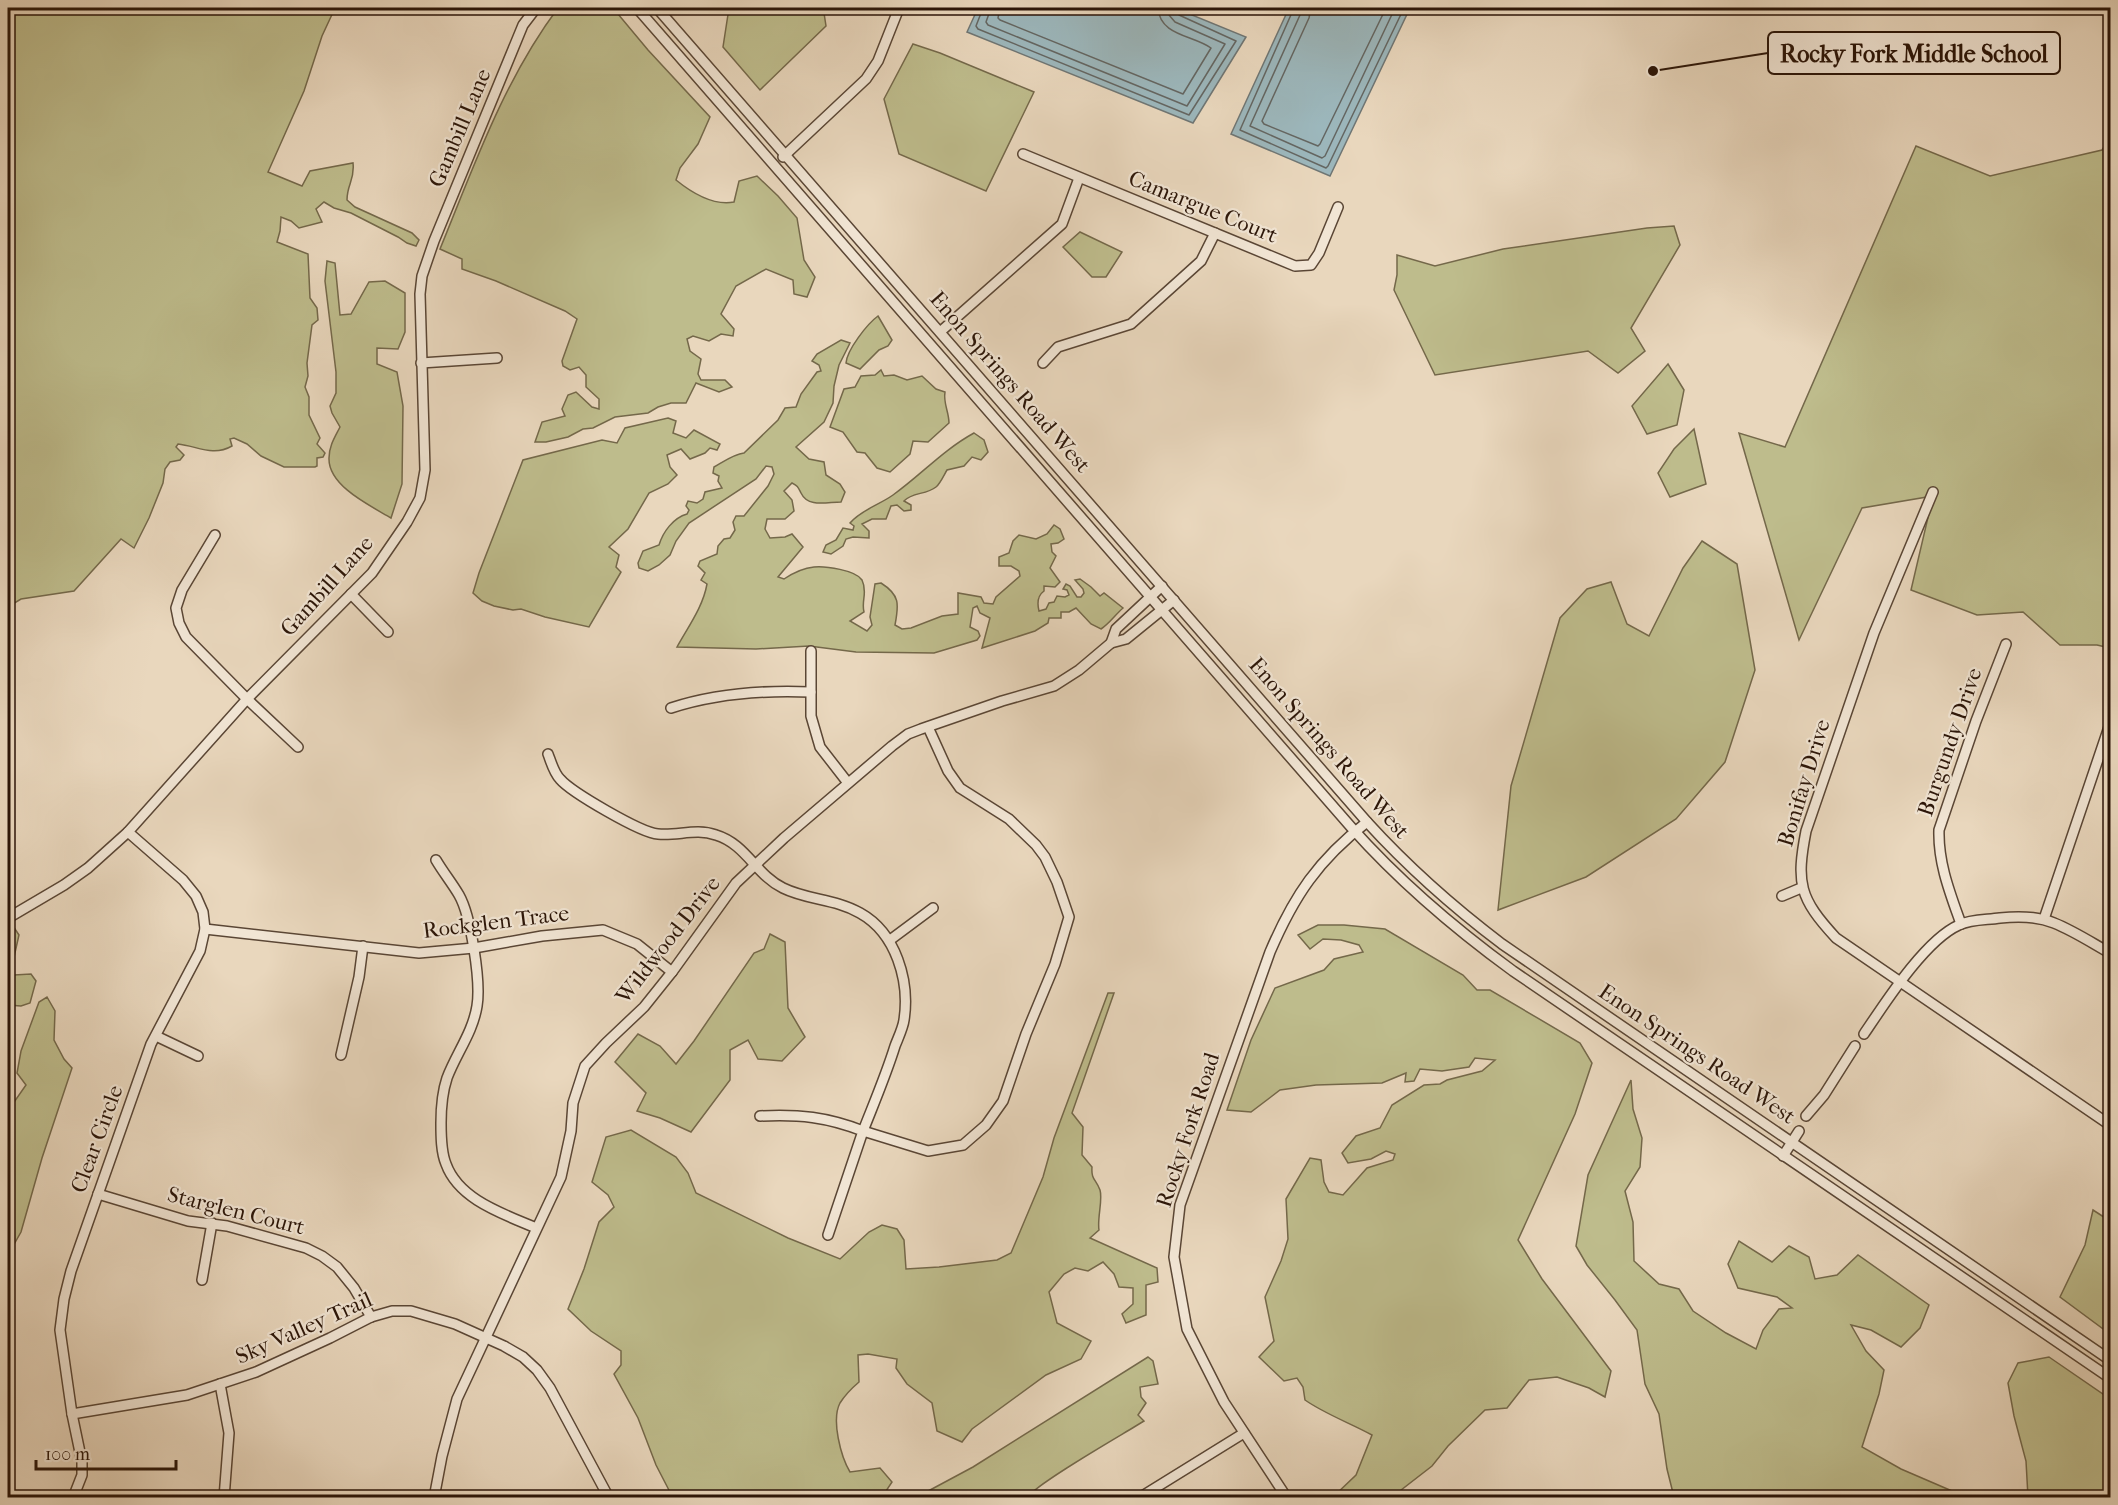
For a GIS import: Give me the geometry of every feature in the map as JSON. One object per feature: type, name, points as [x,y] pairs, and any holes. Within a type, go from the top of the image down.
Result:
[{"type":"street","name":"Gambill Lane","points":[[8,918],[64,885],[128,832],[247,699],[372,573],[407,522],[420,498],[425,470],[421,363],[422,276],[524,25],[536,8]]},
{"type":"street","name":"Enon Springs Road West","points":[[637,8],[1355,831],[1409,888],[1463,935],[1513,971],[2110,1378]]},
{"type":"street","name":"Enon Springs Road West","points":[[657,8],[1367,822],[1423,879],[1469,920],[1502,944],[2110,1360]]},
{"type":"street","points":[[774,165],[866,79],[878,61],[899,8]]},
{"type":"street","name":"Camargue Court","points":[[1023,154],[1295,266],[1311,265],[1319,253],[1338,207]]},
{"type":"street","points":[[940,332],[1062,224],[1079,178]]},
{"type":"street","points":[[1043,363],[1058,347],[1131,324],[1201,261],[1215,233]]},
{"type":"street","points":[[421,363],[497,358]]},
{"type":"street","name":"Bonifay Drive","points":[[1933,492],[1874,633],[1810,819],[1800,861],[1802,888],[1818,918],[1836,938],[2110,1125]]},
{"type":"street","points":[[215,535],[182,590],[176,608],[179,623],[186,637],[298,747]]},
{"type":"street","name":"Wildwood Drive","points":[[1111,643],[1116,628],[1162,586]]},
{"type":"street","points":[[351,594],[388,632]]},
{"type":"street","name":"Wildwood Drive","points":[[434,1497],[457,1399],[561,1177],[572,1131],[573,1103],[585,1066],[642,1009],[672,972],[724,897],[755,865],[902,738],[1002,701],[1054,686],[1111,643],[1126,639],[1174,600]]},
{"type":"street","name":"Burgundy Drive","points":[[1961,924],[1944,874],[1939,847],[1939,830],[1976,721],[2006,644]]},
{"type":"street","points":[[811,651],[811,716],[820,747],[848,783]]},
{"type":"street","points":[[672,708],[743,692],[811,692]]},
{"type":"street","points":[[2044,919],[2110,724]]},
{"type":"street","points":[[760,1116],[790,1115],[835,1120],[928,1151],[963,1144],[986,1125],[1003,1101],[1026,1034],[1055,964],[1069,917],[1051,868],[1040,850],[1009,819],[960,788],[948,771],[928,727]]},
{"type":"street","points":[[548,754],[559,778],[583,798],[642,830],[655,834],[691,831],[714,834],[728,839],[741,848],[767,877],[782,888],[832,901],[861,913],[890,940],[899,962],[904,984],[904,1020],[828,1235]]},
{"type":"street","name":"Rocky Fork Road","points":[[1287,1497],[1224,1402],[1187,1329],[1174,1257],[1180,1205],[1270,952],[1287,914],[1306,881],[1338,846],[1367,822]]},
{"type":"street","points":[[128,832],[187,885],[196,896],[203,912],[205,929]]},
{"type":"street","points":[[436,860],[460,897],[474,948],[478,989],[475,1014],[447,1078],[441,1102],[441,1136],[446,1164],[460,1185],[475,1198],[493,1210],[536,1228]]},
{"type":"street","points":[[1782,896],[1802,888]]},
{"type":"street","points":[[890,940],[933,908]]},
{"type":"street","points":[[1864,1034],[1900,982],[1929,949],[1950,930],[1961,924],[2016,916],[2044,919],[2110,953]]},
{"type":"street","name":"Rockglen Trace","points":[[205,929],[419,953],[474,948],[542,936],[603,930],[637,944],[672,972]]},
{"type":"street","name":"Clear Circle","points":[[73,1497],[82,1475],[82,1462],[72,1414],[60,1330],[64,1299],[98,1194],[156,1036],[200,951],[205,929]]},
{"type":"street","points":[[341,1055],[359,977],[363,946]]},
{"type":"street","points":[[156,1036],[198,1056]]},
{"type":"street","points":[[1806,1116],[1824,1095],[1856,1046]]},
{"type":"street","points":[[1783,1156],[1799,1131]]},
{"type":"street","name":"Starglen Court","points":[[98,1194],[188,1221],[212,1223],[306,1248],[337,1267],[349,1281],[371,1317]]},
{"type":"street","points":[[202,1280],[212,1223]]},
{"type":"street","name":"Sky Valley Trail","points":[[72,1414],[188,1395],[256,1372],[371,1317],[392,1311],[411,1311],[455,1324],[524,1357],[550,1388],[609,1497]]},
{"type":"street","points":[[220,1384],[230,1433],[224,1497]]},
{"type":"street","points":[[1139,1497],[1244,1432]]},
{"type":"shaded area","points":[[8,8],[335,8],[322,36],[304,91],[268,172],[302,186],[310,171],[353,163],[347,200],[355,207],[412,233],[419,240],[416,246],[407,243],[351,213],[324,202],[316,209],[322,222],[299,228],[291,221],[281,217],[277,242],[308,254],[310,298],[317,308],[318,320],[312,325],[305,387],[309,397],[309,415],[320,438],[317,444],[325,453],[323,457],[317,458],[317,466],[284,467],[261,456],[247,444],[234,438],[230,439],[232,446],[218,451],[178,444],[176,447],[184,455],[180,460],[170,462],[165,469],[163,483],[134,548],[121,539],[74,591],[21,599],[8,607]]},
{"type":"shaded area","points":[[558,8],[613,8],[710,117],[698,144],[680,168],[676,180],[703,197],[726,203],[734,202],[739,181],[757,176],[797,218],[804,260],[815,277],[807,297],[794,294],[793,280],[766,269],[736,286],[721,314],[734,329],[733,336],[721,334],[709,341],[693,336],[687,339],[690,351],[701,359],[698,374],[701,380],[725,380],[732,387],[719,392],[696,383],[686,403],[671,403],[648,413],[615,417],[568,437],[535,442],[542,422],[565,416],[562,409],[568,395],[576,392],[592,407],[599,409],[599,399],[586,387],[586,375],[579,367],[570,370],[563,366],[562,361],[577,319],[565,311],[496,281],[462,269],[462,259],[440,249],[491,124],[522,64]]},
{"type":"shaded area","points":[[729,8],[807,8],[824,13],[826,26],[760,90],[723,47]]},
{"type":"shaded area","points":[[913,44],[1034,92],[986,191],[899,154],[884,99]]},
{"type":"shaded area","points":[[2110,138],[2110,648],[2097,645],[2060,645],[2023,612],[1977,615],[1911,590],[1933,496],[1862,508],[1799,640],[1739,433],[1785,447],[1916,146],[1990,176],[2102,150]]},
{"type":"shaded area","points":[[1674,226],[1680,245],[1631,328],[1645,351],[1618,373],[1588,351],[1435,375],[1394,290],[1397,255],[1435,266],[1503,249]]},
{"type":"shaded area","points":[[1080,232],[1122,252],[1106,277],[1092,277],[1063,247]]},
{"type":"shaded area","points":[[327,261],[335,263],[340,315],[351,314],[369,282],[385,281],[405,293],[405,332],[398,349],[377,348],[377,364],[397,372],[403,406],[402,484],[391,518],[352,494],[335,478],[331,468],[330,450],[340,427],[330,406],[336,393],[336,372],[325,281]]},
{"type":"shaded area","points":[[878,316],[892,340],[888,346],[879,350],[860,369],[846,363],[858,338]]},
{"type":"shaded area","points":[[841,340],[850,343],[839,365],[833,403],[824,422],[796,447],[809,459],[824,462],[826,475],[840,484],[845,492],[841,502],[818,503],[804,498],[798,487],[792,483],[784,491],[792,500],[794,511],[785,519],[767,519],[765,529],[770,538],[792,534],[803,547],[778,577],[784,579],[802,570],[819,567],[840,569],[859,577],[864,589],[864,612],[850,621],[867,631],[872,625],[870,617],[875,584],[881,583],[892,592],[897,601],[895,625],[902,629],[911,628],[942,616],[958,614],[958,593],[981,597],[984,603],[993,604],[996,597],[1020,576],[1019,571],[1011,566],[999,566],[999,557],[1009,553],[1013,541],[1019,535],[1036,539],[1047,534],[1054,525],[1060,529],[1064,539],[1051,544],[1052,552],[1056,556],[1050,568],[1060,582],[1055,587],[1044,586],[1044,591],[1038,600],[1039,611],[1046,609],[1057,596],[1069,595],[1067,590],[1063,589],[1066,584],[1077,597],[1081,597],[1084,593],[1083,589],[1075,580],[1080,579],[1100,596],[1104,593],[1123,608],[1107,625],[1101,629],[1091,624],[1076,608],[1069,612],[1061,612],[1061,618],[1049,618],[1048,623],[1035,631],[982,648],[990,618],[980,613],[977,606],[973,608],[970,627],[978,631],[980,636],[977,640],[934,653],[856,652],[809,646],[756,649],[677,647],[695,617],[705,592],[707,584],[701,580],[705,573],[698,566],[700,561],[717,554],[718,546],[724,539],[730,538],[735,530],[733,522],[736,516],[744,516],[768,486],[774,474],[772,467],[766,466],[756,479],[689,523],[676,541],[670,555],[648,571],[639,568],[638,563],[643,551],[659,545],[669,526],[687,514],[688,501],[697,503],[703,499],[705,492],[722,488],[718,481],[719,476],[713,473],[714,467],[744,453],[778,420],[785,408],[796,407],[801,394],[817,372],[821,371],[819,365],[812,361],[817,354]]},
{"type":"shaded area","points":[[1668,364],[1684,390],[1677,425],[1647,434],[1632,406]]},
{"type":"shaded area","points":[[881,370],[884,376],[894,375],[907,380],[922,376],[936,389],[945,392],[949,419],[949,423],[928,442],[913,441],[910,454],[890,472],[877,468],[865,453],[857,452],[843,432],[830,427],[844,389],[855,387],[861,376],[875,375]]},
{"type":"shaded area","points":[[668,418],[676,421],[673,433],[686,438],[694,430],[720,444],[717,450],[710,448],[705,453],[690,459],[681,449],[667,455],[670,467],[677,475],[668,484],[649,493],[628,529],[609,547],[619,555],[616,567],[621,572],[589,627],[521,609],[513,610],[494,606],[482,601],[473,593],[523,460],[602,440],[617,443],[625,428]]},
{"type":"shaded area","points":[[1694,429],[1706,484],[1670,497],[1658,473],[1674,449]]},
{"type":"shaded area","points":[[974,433],[984,440],[988,452],[981,460],[972,457],[964,466],[947,470],[939,484],[932,490],[907,498],[904,501],[911,505],[911,510],[904,511],[897,505],[891,506],[886,519],[872,519],[862,524],[869,531],[869,538],[846,539],[843,546],[831,554],[823,552],[826,545],[836,540],[843,528],[853,530],[854,526],[850,523],[859,515],[893,495],[952,447]]},
{"type":"shaded area","points":[[1702,541],[1737,564],[1755,670],[1725,762],[1676,819],[1586,877],[1498,910],[1511,786],[1560,618],[1587,589],[1611,582],[1627,624],[1649,636],[1683,568]]},
{"type":"shaded area","points":[[1318,925],[1385,929],[1463,975],[1477,990],[1490,990],[1580,1043],[1592,1063],[1575,1114],[1518,1240],[1542,1279],[1611,1371],[1605,1397],[1589,1388],[1557,1377],[1529,1380],[1507,1408],[1485,1410],[1448,1446],[1432,1466],[1392,1497],[1333,1497],[1356,1475],[1372,1435],[1305,1400],[1303,1387],[1297,1378],[1284,1381],[1259,1357],[1274,1341],[1265,1297],[1288,1239],[1286,1199],[1310,1158],[1321,1160],[1324,1182],[1329,1192],[1343,1195],[1367,1168],[1393,1160],[1395,1154],[1386,1151],[1371,1159],[1348,1163],[1342,1153],[1356,1136],[1380,1128],[1392,1105],[1424,1085],[1440,1084],[1482,1071],[1495,1060],[1475,1058],[1469,1067],[1442,1071],[1420,1069],[1414,1081],[1405,1082],[1406,1073],[1382,1083],[1316,1085],[1280,1090],[1251,1112],[1227,1110],[1251,1040],[1275,988],[1324,970],[1334,959],[1363,952],[1359,945],[1341,940],[1323,939],[1310,949],[1298,935]]},
{"type":"shaded area","points":[[13,926],[19,935],[12,966],[14,975],[31,974],[36,981],[30,1003],[21,1006],[8,1005],[8,928]]},
{"type":"shaded area","points":[[770,934],[785,942],[788,1008],[805,1037],[782,1061],[758,1059],[748,1040],[730,1050],[730,1080],[691,1132],[660,1118],[637,1111],[646,1093],[615,1062],[638,1034],[660,1046],[676,1064],[754,953],[764,949]]},
{"type":"shaded area","points":[[1108,993],[1114,993],[1072,1113],[1083,1127],[1082,1155],[1092,1167],[1093,1177],[1101,1194],[1099,1230],[1090,1238],[1157,1268],[1158,1282],[1146,1285],[1146,1315],[1126,1323],[1122,1314],[1133,1304],[1133,1288],[1119,1287],[1114,1274],[1103,1262],[1088,1271],[1075,1268],[1064,1274],[1049,1292],[1057,1323],[1091,1341],[1081,1359],[1046,1375],[972,1429],[962,1442],[937,1431],[932,1403],[907,1384],[896,1368],[897,1359],[868,1354],[858,1355],[859,1382],[844,1397],[837,1410],[838,1438],[850,1472],[880,1468],[892,1482],[882,1497],[684,1498],[680,1491],[672,1496],[656,1465],[638,1418],[614,1374],[621,1365],[621,1351],[591,1331],[568,1309],[599,1222],[614,1207],[608,1195],[592,1182],[606,1137],[631,1130],[676,1157],[688,1173],[696,1193],[788,1238],[840,1259],[869,1232],[882,1225],[897,1229],[904,1240],[906,1269],[997,1260],[1011,1253],[1043,1177],[1054,1138]]},
{"type":"shaded area","points":[[47,997],[55,1011],[54,1040],[64,1059],[72,1068],[42,1158],[21,1232],[8,1255],[8,1109],[26,1085],[17,1073],[21,1051],[39,1002]]},
{"type":"shaded area","points":[[1631,1080],[1633,1109],[1642,1138],[1640,1167],[1625,1191],[1633,1222],[1634,1261],[1659,1284],[1679,1289],[1693,1311],[1756,1349],[1763,1330],[1779,1309],[1792,1308],[1777,1297],[1738,1288],[1728,1264],[1739,1241],[1772,1262],[1789,1246],[1809,1257],[1815,1279],[1837,1275],[1858,1255],[1929,1305],[1920,1328],[1901,1347],[1871,1330],[1851,1325],[1866,1351],[1884,1370],[1862,1447],[1901,1469],[1966,1497],[1674,1497],[1667,1469],[1659,1414],[1645,1384],[1637,1330],[1587,1265],[1576,1246],[1588,1175]]},
{"type":"shaded area","points":[[2093,1210],[2110,1221],[2110,1334],[2060,1297],[2085,1245]]},
{"type":"shaded area","points":[[1148,1357],[1153,1361],[1158,1384],[1140,1387],[1141,1397],[1146,1403],[1138,1415],[1144,1421],[1046,1481],[1028,1497],[917,1497],[973,1467]]},
{"type":"shaded area","points":[[2049,1357],[2110,1399],[2110,1497],[2028,1497],[2026,1461],[2008,1383],[2018,1363]]},
{"type":"water","points":[[978,8],[1175,8],[1246,37],[1193,123],[967,32]]},
{"type":"water","points":[[1289,8],[1410,8],[1330,176],[1231,134]]},
{"type":"place","name":"Rocky Fork Middle School","points":[[1653,71]]}]
